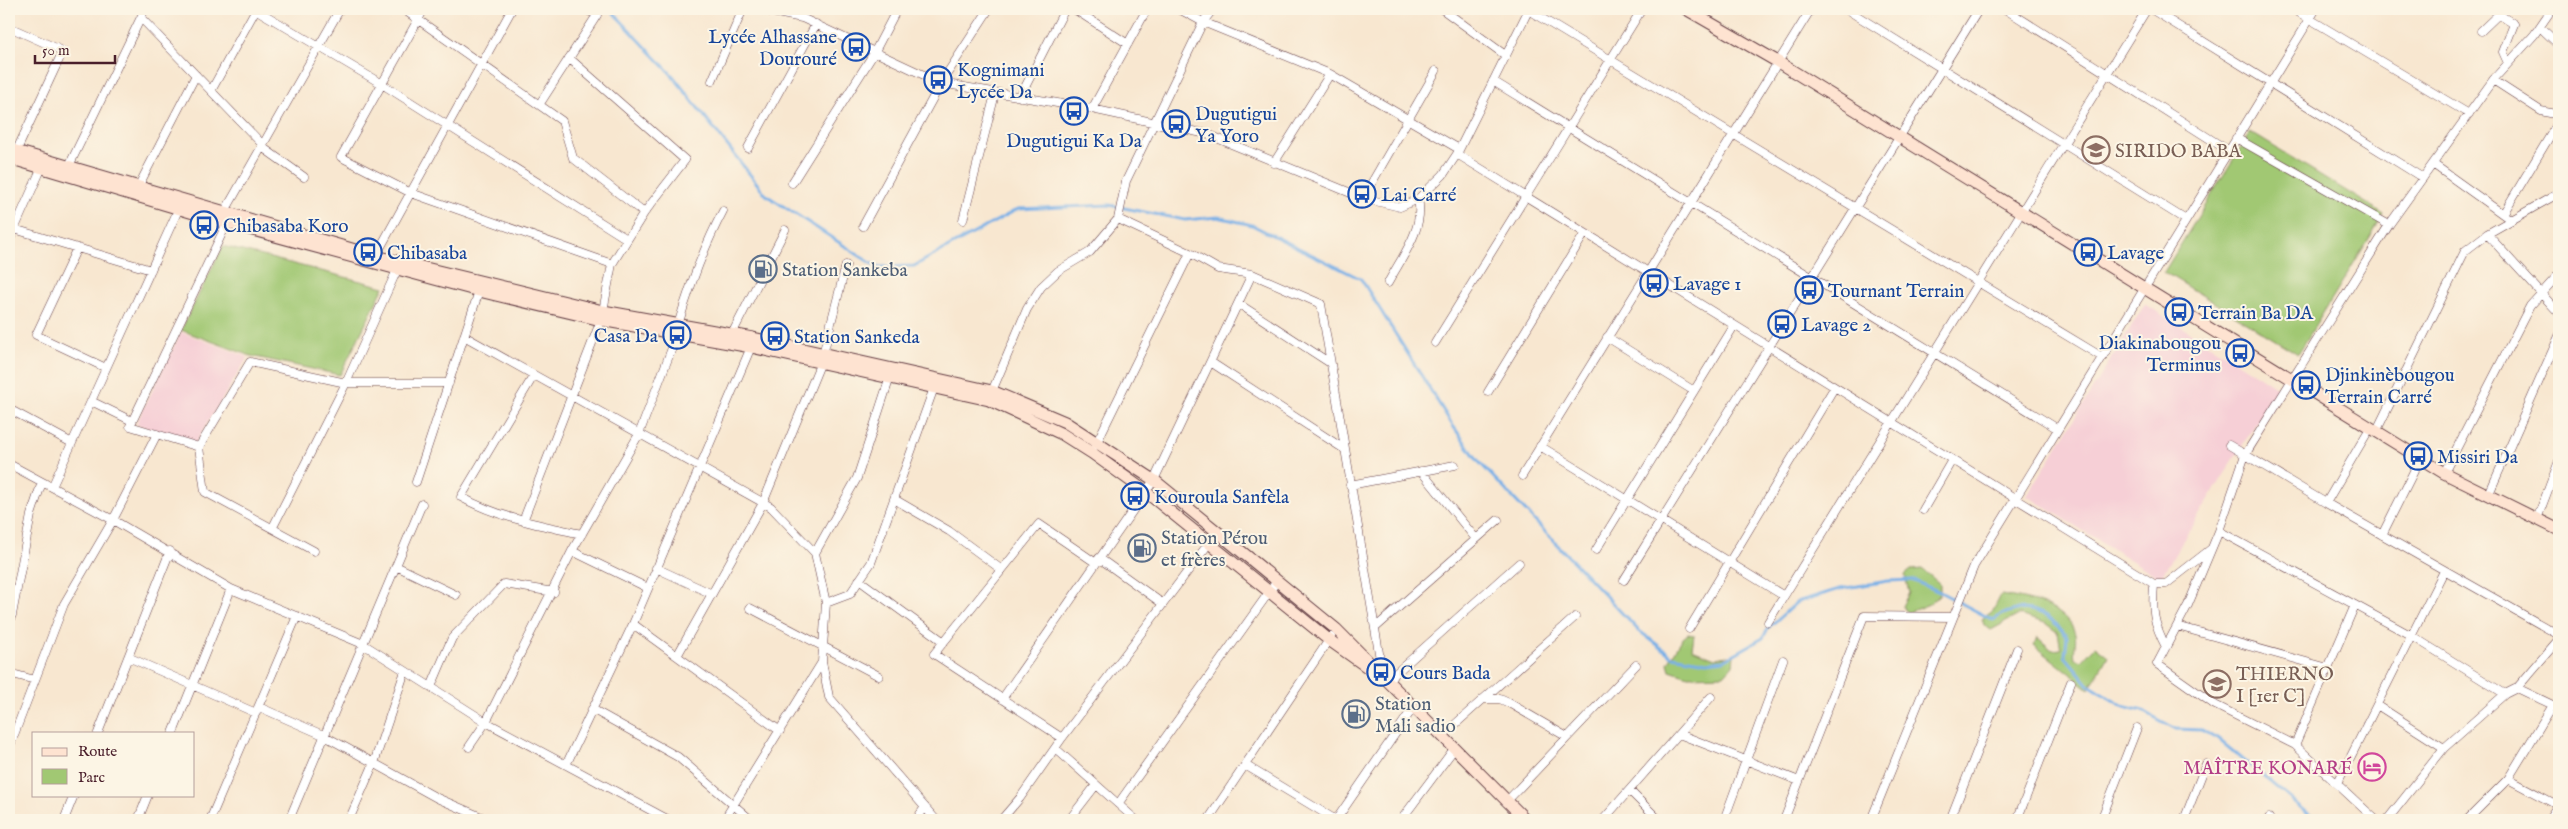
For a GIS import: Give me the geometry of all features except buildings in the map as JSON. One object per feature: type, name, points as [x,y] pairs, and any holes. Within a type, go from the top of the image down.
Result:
[{"type":"main road","points":[[1686,9],[1778,62],[2420,459],[2488,496],[2559,530]]},
{"type":"main road","points":[[12,154],[42,167],[67,169]]},
{"type":"main road","points":[[12,154],[225,218],[374,260],[602,316]]},
{"type":"main road","points":[[137,191],[179,208],[225,218]]},
{"type":"main road","points":[[374,260],[397,270],[479,291],[677,330],[751,347],[823,358]]},
{"type":"main road","points":[[677,330],[732,334],[823,358],[936,382],[990,395],[1065,422],[1154,480],[1336,629],[1526,820]]},
{"type":"main road","points":[[990,395],[1062,434],[1092,453],[1146,492],[1329,640],[1385,679]]},
{"type":"street","points":[[67,169],[145,9]]},
{"type":"street","points":[[211,91],[256,9],[382,84],[627,239]]},
{"type":"street","points":[[199,448],[130,426],[225,218],[262,146],[340,9]]},
{"type":"street","points":[[403,9],[562,121],[573,158],[644,213]]},
{"type":"street","points":[[424,9],[341,157],[411,192],[612,264]]},
{"type":"street","points":[[374,260],[512,9]]},
{"type":"street","points":[[539,105],[596,15],[585,9]]},
{"type":"street","points":[[712,81],[743,9]]},
{"type":"street","points":[[756,9],[802,18],[941,83],[995,94],[1092,109],[1207,134],[1363,198],[1400,206],[1418,200],[1442,175],[1458,152],[1528,9],[1854,210],[2102,357]]},
{"type":"street","points":[[802,18],[806,9]]},
{"type":"street","points":[[792,183],[874,53],[897,9]]},
{"type":"street","points":[[864,226],[941,83],[989,9]]},
{"type":"street","points":[[1020,97],[1064,9]]},
{"type":"street","points":[[1074,9],[1128,44]]},
{"type":"street","points":[[1092,109],[1147,9]]},
{"type":"street","points":[[1179,9],[1203,22],[1330,74],[1408,120],[1526,197],[1769,348],[2154,584],[2166,584],[2212,547]]},
{"type":"street","points":[[990,395],[1026,309],[1041,287],[1058,271],[1090,252],[1118,219],[1126,181],[1203,22],[1213,9]]},
{"type":"street","points":[[1442,9],[1505,55]]},
{"type":"street","points":[[1435,343],[1642,9]]},
{"type":"street","points":[[1522,476],[1811,9]]},
{"type":"street","points":[[1846,9],[2186,220]]},
{"type":"street","points":[[1624,580],[1979,9]]},
{"type":"street","points":[[2005,9],[2228,151]]},
{"type":"street","points":[[1768,622],[2147,9]]},
{"type":"street","points":[[2151,9],[2423,178]]},
{"type":"street","points":[[2294,9],[2468,114]]},
{"type":"street","points":[[1871,820],[1974,566],[2316,9]]},
{"type":"street","points":[[2376,820],[2295,745],[2215,705],[2157,664],[2177,626],[2219,531],[2245,455],[2390,225],[2493,80],[2540,27],[2552,9]]},
{"type":"street","points":[[2481,31],[2501,11],[2514,24],[2503,52],[2508,63]]},
{"type":"street","points":[[141,18],[262,146],[304,177]]},
{"type":"street","points":[[748,148],[816,24]]},
{"type":"street","points":[[9,27],[63,51],[12,154]]},
{"type":"street","points":[[2540,27],[2559,45]]},
{"type":"street","points":[[523,521],[573,397],[602,316],[612,264],[644,213],[685,160],[569,58]]},
{"type":"street","points":[[1363,198],[1436,71]]},
{"type":"street","points":[[1274,163],[1330,74]]},
{"type":"street","points":[[137,191],[196,75]]},
{"type":"street","points":[[2493,80],[2541,110],[2559,115]]},
{"type":"street","points":[[1493,81],[2058,429]]},
{"type":"street","points":[[963,220],[995,94]]},
{"type":"street","points":[[2503,214],[2559,121]]},
{"type":"street","points":[[2236,138],[2390,225]]},
{"type":"street","points":[[2433,164],[2511,220]]},
{"type":"street","points":[[9,240],[42,167]]},
{"type":"street","points":[[2326,504],[2373,430],[2465,251],[2487,234],[2559,193]]},
{"type":"street","points":[[1388,283],[1419,223],[1421,211],[1418,200]]},
{"type":"street","points":[[52,487],[179,208]]},
{"type":"street","points":[[469,748],[486,722],[554,592],[572,552],[639,434],[677,330],[688,291],[708,240],[724,211]]},
{"type":"street","points":[[1118,219],[1190,253],[1218,269],[1252,274],[1321,304],[1350,485],[1385,679],[1519,563]]},
{"type":"street","points":[[14,229],[151,270]]},
{"type":"street","points":[[732,334],[785,230]]},
{"type":"street","points":[[1488,392],[1585,233]]},
{"type":"street","points":[[2487,234],[2559,313]]},
{"type":"street","points":[[77,248],[36,335],[106,368]]},
{"type":"street","points":[[1092,453],[1190,253]]},
{"type":"street","points":[[677,656],[763,503],[823,358],[846,265]]},
{"type":"street","points":[[273,527],[346,384],[397,270]]},
{"type":"street","points":[[1002,698],[1154,480],[1212,363],[1252,274]]},
{"type":"street","points":[[2444,473],[2530,306],[2559,274]]},
{"type":"street","points":[[416,482],[479,291]]},
{"type":"street","points":[[1239,304],[1330,363]]},
{"type":"street","points":[[1596,550],[1734,326]]},
{"type":"street","points":[[464,336],[763,503],[771,508],[815,553],[826,603],[822,662],[829,697],[936,820]]},
{"type":"street","points":[[2488,496],[2559,336]]},
{"type":"street","points":[[1607,337],[1694,391]]},
{"type":"street","points":[[566,765],[633,624],[751,347]]},
{"type":"street","points":[[314,551],[206,492],[199,448],[250,362],[346,384],[449,382]]},
{"type":"street","points":[[1212,363],[1344,449]]},
{"type":"street","points":[[815,553],[857,478],[891,373]]},
{"type":"street","points":[[534,375],[461,497],[482,509],[523,521],[582,534]]},
{"type":"street","points":[[826,603],[850,594],[871,563],[936,382]]},
{"type":"street","points":[[1689,629],[1834,388]]},
{"type":"street","points":[[91,401],[132,421]]},
{"type":"street","points":[[9,409],[72,443]]},
{"type":"street","points":[[9,748],[64,604],[113,520],[158,434]]},
{"type":"street","points":[[2229,445],[2326,504],[2559,635]]},
{"type":"street","points":[[1540,446],[1784,596]]},
{"type":"street","points":[[2382,535],[2420,459]]},
{"type":"street","points":[[1923,510],[1952,460]]},
{"type":"street","points":[[2537,519],[2559,461]]},
{"type":"street","points":[[9,464],[170,552],[231,589],[363,644],[486,722],[669,820]]},
{"type":"street","points":[[1350,485],[1455,465]]},
{"type":"street","points":[[1421,471],[1476,539]]},
{"type":"street","points":[[9,621],[12,615],[31,515],[42,482]]},
{"type":"street","points":[[894,499],[949,531],[1002,570]]},
{"type":"street","points":[[289,820],[422,504]]},
{"type":"street","points":[[1375,628],[1498,520]]},
{"type":"street","points":[[1062,738],[934,654],[1039,524],[1163,604]]},
{"type":"street","points":[[2219,531],[2412,636],[2505,694]]},
{"type":"street","points":[[1001,820],[1020,798],[1062,738],[1209,543]]},
{"type":"street","points":[[98,732],[170,552]]},
{"type":"street","points":[[572,552],[648,588]]},
{"type":"street","points":[[396,566],[456,595]]},
{"type":"street","points":[[656,568],[712,594]]},
{"type":"street","points":[[2337,784],[2444,571]]},
{"type":"street","points":[[859,580],[944,642]]},
{"type":"street","points":[[1118,804],[1277,581]]},
{"type":"street","points":[[431,687],[452,638],[504,584],[554,592]]},
{"type":"street","points":[[2154,584],[2152,613],[2155,627],[2166,647]]},
{"type":"street","points":[[173,732],[231,589]]},
{"type":"street","points":[[2295,745],[2354,605]]},
{"type":"street","points":[[750,608],[879,676]]},
{"type":"street","points":[[210,820],[297,616]]},
{"type":"street","points":[[1784,820],[1864,616],[1952,617]]},
{"type":"street","points":[[1442,736],[1575,617]]},
{"type":"street","points":[[633,624],[780,731]]},
{"type":"street","points":[[2177,626],[2328,668]]},
{"type":"street","points":[[1208,820],[1336,629]]},
{"type":"street","points":[[2387,820],[2444,748],[2505,694],[2516,688],[2559,639]]},
{"type":"street","points":[[1950,820],[2017,648]]},
{"type":"street","points":[[128,657],[192,685],[323,736],[437,798],[488,820]]},
{"type":"street","points":[[1724,820],[1783,660]]},
{"type":"street","points":[[724,820],[734,807],[822,662]]},
{"type":"street","points":[[1506,802],[1636,665]]},
{"type":"street","points":[[349,820],[374,763],[405,671]]},
{"type":"street","points":[[9,673],[35,680]]},
{"type":"street","points":[[2017,820],[2071,682]]},
{"type":"street","points":[[2467,820],[2508,779],[2556,707],[2516,688]]},
{"type":"street","points":[[1603,820],[1711,697]]},
{"type":"street","points":[[1483,699],[1500,698],[1567,737]]},
{"type":"street","points":[[2377,705],[2444,748]]},
{"type":"street","points":[[1245,765],[1336,820],[1413,708]]},
{"type":"street","points":[[592,709],[678,757],[750,820]]},
{"type":"street","points":[[2101,820],[2137,728]]},
{"type":"street","points":[[1679,734],[1799,780]]},
{"type":"street","points":[[1055,748],[1136,820]]},
{"type":"street","points":[[1401,820],[1454,749]]},
{"type":"street","points":[[2184,820],[2206,764]]},
{"type":"street","points":[[2508,779],[2559,806],[2548,820]]},
{"type":"street","points":[[1069,820],[1096,784]]},
{"type":"street","points":[[1630,791],[1659,820]]},
{"type":"street","points":[[64,820],[74,796]]},
{"type":"street","points":[[140,815],[148,796]]},
{"type":"street","points":[[916,820],[925,807]]},
{"type":"shaded area","points":[[2145,304],[2278,388],[2160,578],[2027,496]]},
{"type":"shaded area","points":[[181,332],[248,357],[194,445],[136,424]]},
{"type":"green space","points":[[2250,132],[2384,214],[2298,354],[2164,272]]},
{"type":"green space","points":[[223,246],[384,287],[340,375],[251,356],[181,330]]},
{"type":"green space","points":[[1922,569],[1940,584],[1940,594],[1929,604],[1907,613],[1902,606],[1909,593],[1905,575],[1911,570]]},
{"type":"green space","points":[[2001,595],[2033,601],[2063,616],[2071,624],[2075,634],[2075,658],[2081,661],[2095,646],[2108,656],[2089,689],[2034,645],[2037,637],[2052,650],[2061,649],[2058,633],[2045,623],[2019,615],[1991,630],[1984,625],[1982,619],[1993,611]]},
{"type":"green space","points":[[1688,634],[1694,635],[1692,649],[1715,658],[1734,655],[1733,665],[1724,675],[1688,676],[1670,670],[1668,663],[1682,639]]},
{"type":"waterway","points":[[610,9],[673,76],[766,195],[877,267],[914,266],[1018,209],[1109,205],[1185,220],[1218,217],[1252,225],[1361,279],[1453,426],[1479,462],[1638,630],[1672,656],[1707,662],[1724,660],[1763,638],[1768,628],[1797,602],[1840,589],[1888,581],[1912,580],[1940,592],[1993,620],[2014,610],[2034,610],[2051,620],[2067,637],[2065,656],[2089,685],[2122,706],[2143,711],[2176,729],[2201,730],[2218,739],[2316,820]]},
{"type":"place","name":"Lycée Alhassane Dourouré","points":[[856,47]]},
{"type":"place","name":"Kognimani Lycée Da","points":[[938,80]]},
{"type":"place","name":"Dugutigui Ka Da","points":[[1074,111]]},
{"type":"place","name":"Dugutigui Ya Yoro","points":[[1176,124]]},
{"type":"place","name":"SIRIDO BABA","points":[[2096,150]]},
{"type":"place","name":"Lai Carré","points":[[1362,194]]},
{"type":"place","name":"Chibasaba Koro","points":[[204,225]]},
{"type":"place","name":"Chibasaba","points":[[368,252]]},
{"type":"place","name":"Lavage","points":[[2088,252]]},
{"type":"place","name":"Station Sankeba","points":[[763,269]]},
{"type":"place","name":"Lavage 1","points":[[1654,283]]},
{"type":"place","name":"Tournant Terrain","points":[[1809,290]]},
{"type":"place","name":"Terrain Ba DA","points":[[2179,312]]},
{"type":"place","name":"Lavage 2","points":[[1782,324]]},
{"type":"place","name":"Casa Da","points":[[677,335]]},
{"type":"place","name":"Station Sankeda","points":[[775,336]]},
{"type":"place","name":"Diakinabougou Terminus","points":[[2240,353]]},
{"type":"place","name":"Djinkinèbougou Terrain Carré","points":[[2306,385]]},
{"type":"place","name":"Missiri Da","points":[[2418,456]]},
{"type":"place","name":"Kouroula Sanfèla","points":[[1135,496]]},
{"type":"place","name":"Station Pérou et frères","points":[[1142,548]]},
{"type":"place","name":"Cours Bada","points":[[1381,672]]},
{"type":"place","name":"THIERNO I [1er C]","points":[[2217,684]]},
{"type":"place","name":"Station Mali sadio","points":[[1356,714]]},
{"type":"place","name":"MAÎTRE KONARÉ","points":[[2372,767]]}]
